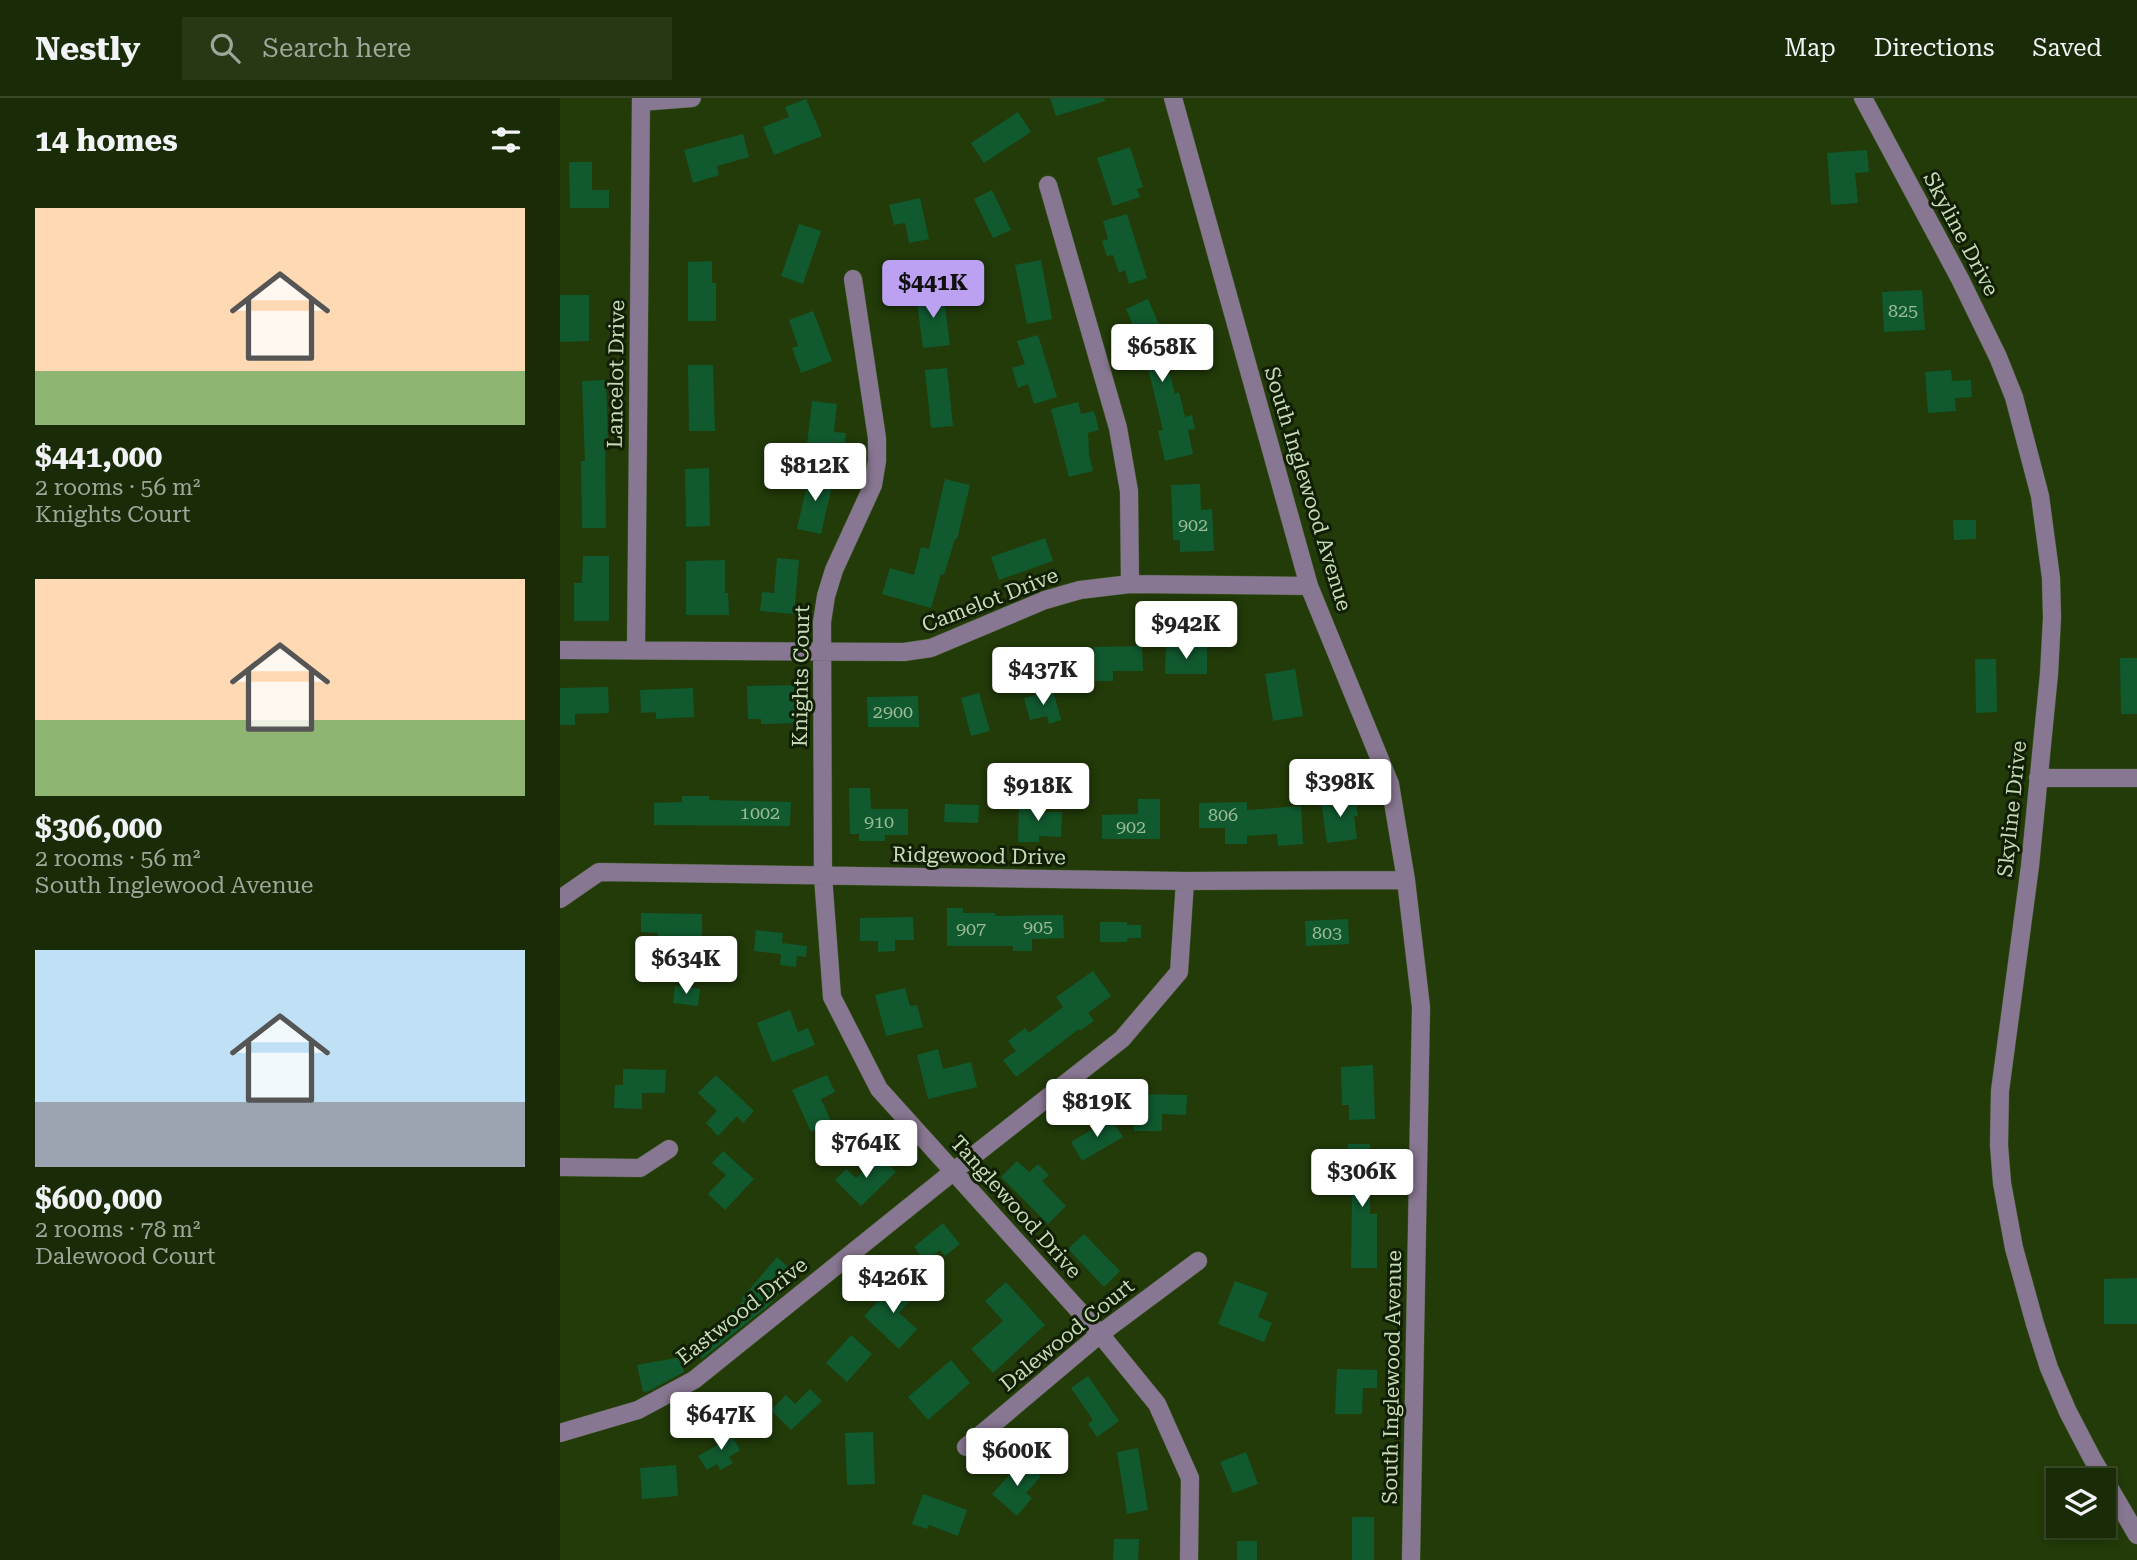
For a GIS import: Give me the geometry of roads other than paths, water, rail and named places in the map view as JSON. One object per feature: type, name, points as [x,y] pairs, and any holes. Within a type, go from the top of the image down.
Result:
[{"type":"street","points":[[641,100],[692,98]]},
{"type":"street","name":"South Inglewood Avenue","points":[[1173,98],[1309,586],[1390,784],[1406,880],[1421,1007],[1411,1560]]},
{"type":"street","name":"Skyline Drive","points":[[1863,98],[1960,279],[1998,357],[2014,397],[2040,496],[2051,578],[2049,674],[2030,866],[2000,1091],[1998,1145],[2014,1248],[2049,1368],[2092,1458],[2137,1535]]},
{"type":"street","name":"Lancelot Drive","points":[[636,650],[641,100]]},
{"type":"street","points":[[1048,185],[1118,428],[1125,461],[1129,491],[1130,584]]},
{"type":"street","name":"Knights Court","points":[[823,876],[822,622],[825,596],[873,485],[877,461],[877,438],[853,279]]},
{"type":"street","name":"Camelot Drive","points":[[560,650],[904,652],[931,649],[1045,600],[1080,590],[1130,584],[1309,586]]},
{"type":"street","points":[[2038,778],[2137,778]]},
{"type":"street","name":"Ridgewood Drive","points":[[560,899],[598,872],[1185,881],[1406,880]]},
{"type":"street","name":"Tanglewood Drive","points":[[823,876],[832,997],[879,1089],[1100,1334],[1157,1404],[1190,1478],[1189,1560]]},
{"type":"street","name":"Eastwood Drive","points":[[560,1433],[638,1410],[694,1381],[1122,1039],[1179,972],[1185,881]]},
{"type":"street","points":[[560,1167],[640,1168],[669,1149]]},
{"type":"street","name":"Dalewood Court","points":[[966,1447],[1100,1334],[1198,1261]]}]
